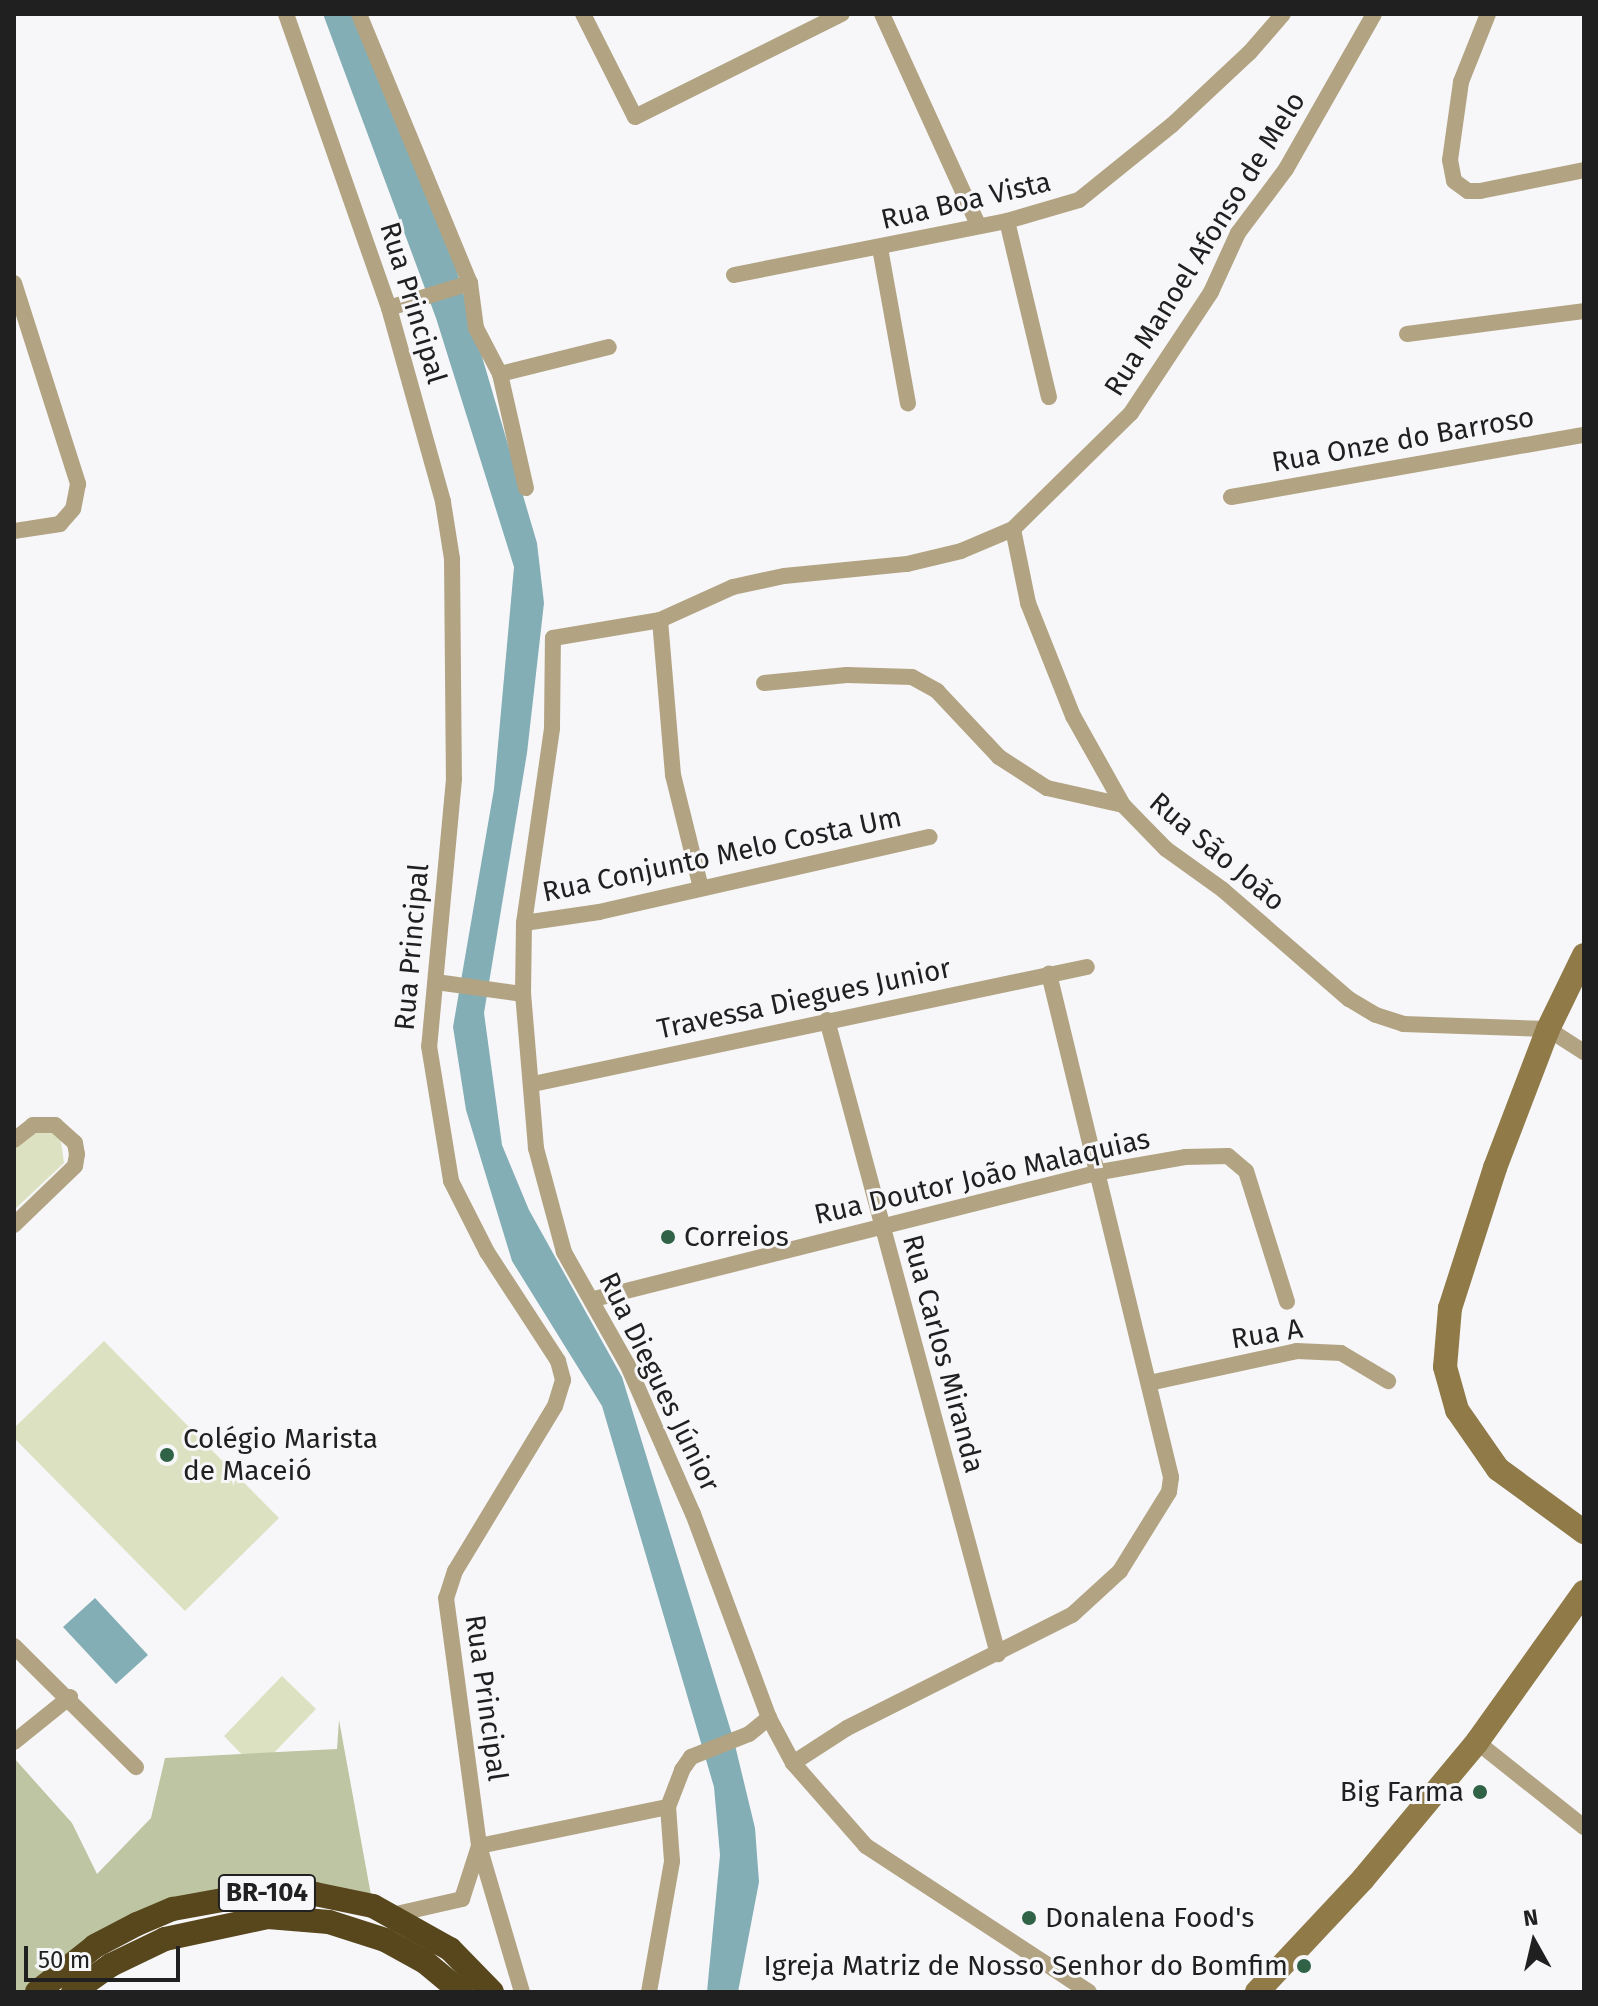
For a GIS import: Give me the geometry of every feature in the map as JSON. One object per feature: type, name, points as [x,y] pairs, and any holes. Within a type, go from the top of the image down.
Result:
[{"type":"highway","name":"BR-104","points":[[37,1992],[95,1946],[137,1924],[222,1897],[315,1894],[392,1915],[450,1949],[492,1992]]},
{"type":"highway","name":"BR-104","points":[[73,1992],[111,1965],[165,1939],[268,1917],[329,1922],[385,1940],[425,1962],[461,1992]]},
{"type":"street","name":"Rua Principal","points":[[286,14],[389,308],[443,502],[452,559],[454,779],[443,982],[432,1080],[451,1181],[487,1252],[558,1361],[563,1380],[555,1406],[455,1571],[446,1598],[479,1846],[522,1992]]},
{"type":"street","points":[[359,14],[466,285],[476,328],[500,374],[526,488]]},
{"type":"street","points":[[583,14],[635,117],[842,14]]},
{"type":"street","points":[[882,14],[978,225]]},
{"type":"street","name":"Rua Boa Vista","points":[[734,275],[1007,221],[1079,200],[1112,177],[1250,52],[1283,14]]},
{"type":"street","name":"Rua Manoel Afonso de Melo","points":[[553,638],[660,620],[733,587],[784,576],[907,564],[961,551],[1013,529],[1139,402],[1211,292],[1238,233],[1286,169],[1374,14]]},
{"type":"street","points":[[1488,14],[1461,82],[1450,160],[1454,181],[1468,191],[1480,191],[1584,170]]},
{"type":"street","points":[[1007,221],[1049,397]]},
{"type":"street","points":[[880,248],[908,403]]},
{"type":"street","points":[[14,283],[70,448],[78,484],[73,509],[60,524],[14,531]]},
{"type":"street","points":[[389,308],[466,285]]},
{"type":"street","points":[[1407,334],[1584,311]]},
{"type":"street","points":[[500,374],[609,347]]},
{"type":"street","name":"Rua Onze do Barroso","points":[[1231,497],[1584,435]]},
{"type":"street","name":"Rua São João","points":[[1013,529],[1028,603],[1047,658],[1073,716],[1123,805],[1166,849],[1223,890],[1349,999],[1376,1015],[1403,1024],[1548,1029]]},
{"type":"street","points":[[660,620],[673,775],[701,888]]},
{"type":"street","name":"Rua Diegues Júnior","points":[[553,638],[552,728],[524,923],[523,994],[536,1148],[550,1213],[564,1252],[594,1299],[693,1514],[769,1718],[793,1763],[866,1846],[1089,1992]]},
{"type":"street","points":[[764,683],[847,675],[912,677],[937,691],[999,757],[1047,788],[1123,805]]},
{"type":"street","name":"Rua Conjunto Melo Costa Um","points":[[524,923],[701,888],[930,837]]},
{"type":"street","points":[[1584,955],[1548,1029],[1450,1308],[1445,1367],[1457,1410],[1473,1440],[1498,1469],[1558,1517],[1584,1545]]},
{"type":"street","name":"Travessa Diegues Junior","points":[[533,1084],[1087,967]]},
{"type":"street","points":[[793,1763],[847,1728],[1072,1615],[1101,1592],[1161,1505],[1171,1477],[1100,1172],[1049,974]]},
{"type":"street","points":[[443,982],[523,994]]},
{"type":"street","name":"Rua Carlos Miranda","points":[[827,1020],[998,1654]]},
{"type":"street","points":[[1548,1029],[1584,1052]]},
{"type":"street","points":[[14,1140],[33,1125],[55,1125],[75,1143],[77,1154],[75,1166],[14,1225]]},
{"type":"street","name":"Rua Doutor João Malaquias","points":[[594,1299],[1100,1172],[1185,1157],[1228,1156],[1246,1171],[1287,1302]]},
{"type":"street","name":"Rua A","points":[[1149,1383],[1297,1351],[1341,1353],[1388,1381]]},
{"type":"street","points":[[1558,1517],[1584,1532]]},
{"type":"street","points":[[1257,1992],[1363,1879],[1477,1742],[1584,1592]]},
{"type":"street","points":[[14,1646],[70,1697],[136,1767]]},
{"type":"street","points":[[14,1742],[70,1697]]},
{"type":"street","points":[[649,1992],[672,1861],[668,1807],[691,1757],[734,1739],[769,1718]]},
{"type":"street","points":[[1477,1742],[1584,1827]]},
{"type":"street","points":[[479,1846],[668,1807]]},
{"type":"street","name":"Rua Principal","points":[[392,1915],[462,1899],[479,1846]]},
{"type":"green space","points":[[42,1128],[60,1135],[64,1163],[14,1210],[14,1140]]},
{"type":"green space","points":[[104,1341],[279,1518],[185,1611],[14,1438],[14,1428]]},
{"type":"green space","points":[[282,1676],[316,1709],[269,1758],[247,1760],[224,1736]]},
{"type":"green space","points":[[339,1720],[373,1906],[315,1894],[137,1924],[38,1992],[14,1992],[14,1758],[72,1823],[97,1874],[151,1818],[165,1758],[337,1749]]},
{"type":"water","points":[[323,14],[352,14],[455,265],[537,543],[544,603],[527,753],[484,1013],[502,1145],[529,1210],[622,1377],[734,1741],[755,1828],[759,1882],[738,1992],[707,1992],[720,1855],[714,1787],[602,1406],[512,1261],[466,1110],[453,1027],[494,789],[514,567],[436,318]]},
{"type":"water","points":[[95,1598],[148,1655],[116,1684],[63,1627]]},
{"type":"place","name":"Correios","points":[[668,1237]]},
{"type":"place","name":"Colégio Marista de Maceió","points":[[167,1455]]},
{"type":"place","name":"Big Farma","points":[[1480,1792]]},
{"type":"place","name":"Donalena Food's","points":[[1029,1918]]},
{"type":"place","name":"Igreja Matriz de Nosso Senhor do Bomfim","points":[[1304,1966]]}]
